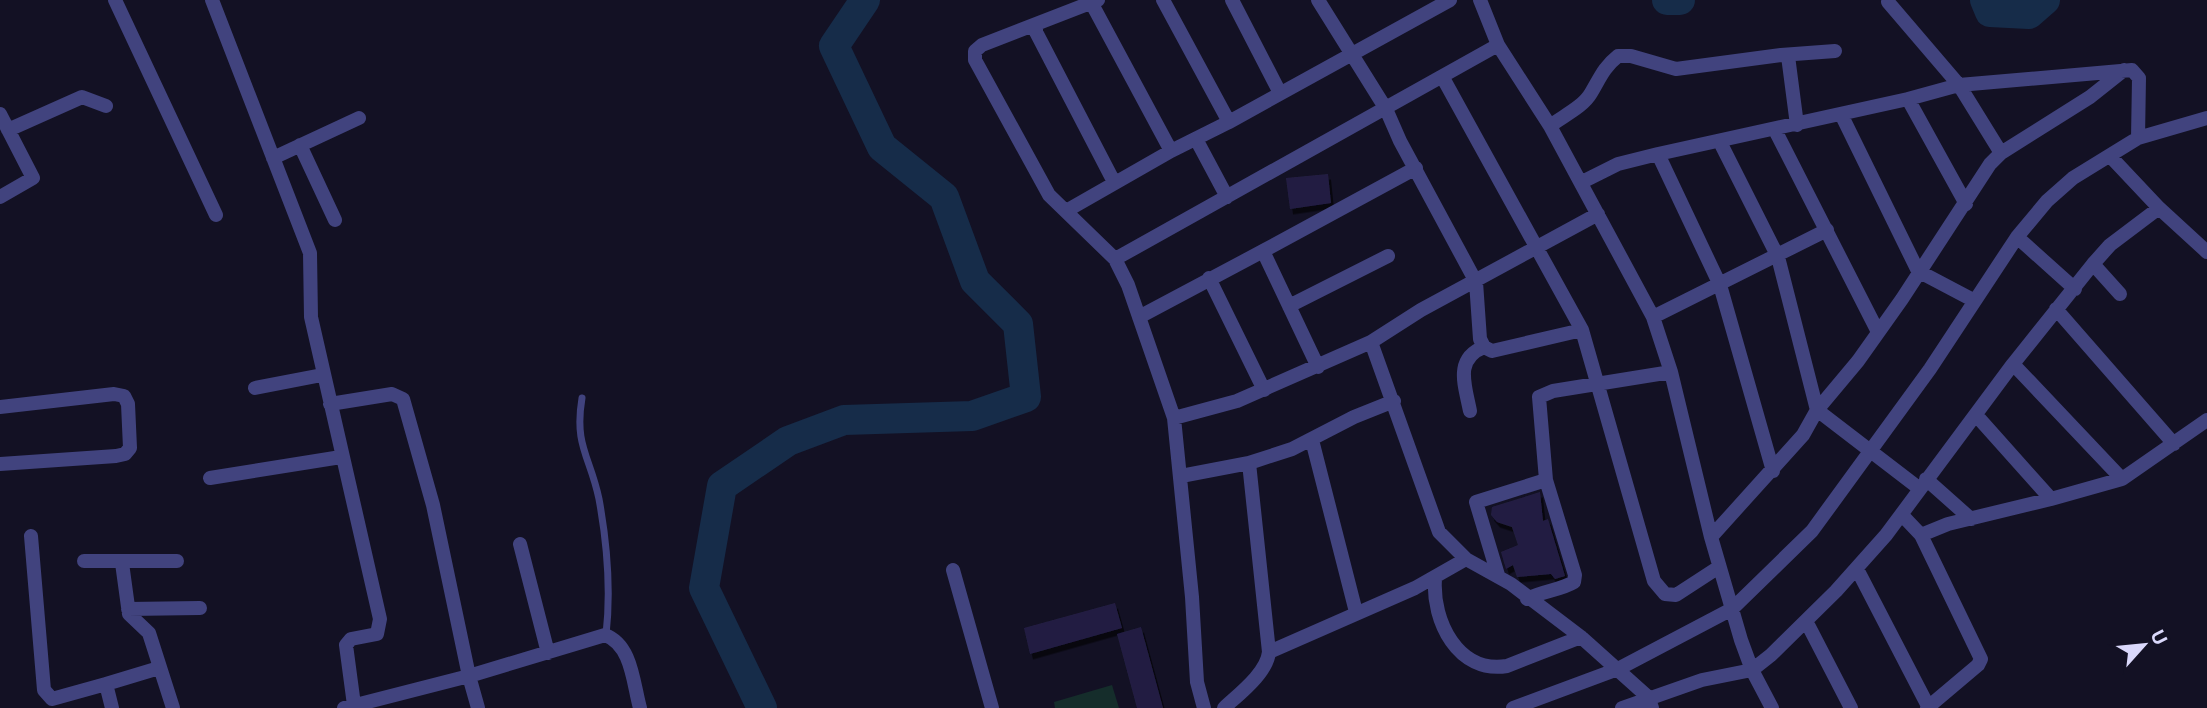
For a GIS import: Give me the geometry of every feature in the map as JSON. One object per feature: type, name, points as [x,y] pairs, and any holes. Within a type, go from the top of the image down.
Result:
[{"type":"street","points":[[115,0],[216,215]]},
{"type":"street","points":[[212,0],[310,253],[311,317],[380,625],[377,634],[351,639],[346,645],[349,706],[469,676],[606,635],[624,648],[640,708]]},
{"type":"street","points":[[1163,0],[1228,121]]},
{"type":"street","points":[[1232,0],[1280,93]]},
{"type":"street","points":[[1318,0],[1387,109],[1400,141],[1476,282],[1480,339],[1484,347],[1493,351],[1582,330]]},
{"type":"street","points":[[1066,211],[1114,182],[1450,0]]},
{"type":"street","points":[[1480,0],[1498,45],[1582,182],[1653,317],[1671,372],[1719,567],[1752,670],[1772,708]]},
{"type":"street","points":[[1887,1],[1959,85],[2001,153]]},
{"type":"street","points":[[1171,151],[1095,2],[982,45],[975,51],[975,60],[1049,195],[1115,259],[1139,317],[1174,418],[1197,682],[1204,708]]},
{"type":"street","points":[[1036,24],[1036,32],[1114,182]]},
{"type":"street","points":[[1115,259],[1498,45]]},
{"type":"street","points":[[1550,126],[1583,102],[1591,93],[1596,79],[1618,56],[1631,56],[1676,69],[1835,51]]},
{"type":"street","points":[[1788,56],[1797,125]]},
{"type":"street","points":[[1711,537],[1803,435],[1817,410],[1878,332],[1966,204],[1990,164],[2001,153],[2090,97],[2124,69]]},
{"type":"street","points":[[1582,182],[1618,164],[1797,125],[1959,85],[2124,69],[2134,71],[2139,78],[2138,138]]},
{"type":"street","points":[[1443,78],[1582,330],[1600,385],[1654,581],[1665,594],[1676,595],[1719,567]]},
{"type":"street","points":[[8,130],[82,97],[106,106]]},
{"type":"street","points":[[1908,99],[1966,204]]},
{"type":"street","points":[[0,114],[33,178],[0,197]]},
{"type":"street","points":[[1841,114],[1918,271],[1973,300]]},
{"type":"street","points":[[273,158],[359,118]]},
{"type":"street","points":[[1513,708],[1618,669],[1732,609],[1812,531],[1871,452],[2017,237],[2047,201],[2073,178],[2138,138],[2207,118]]},
{"type":"street","points":[[1775,130],[1878,332]]},
{"type":"street","points":[[1196,139],[1227,197]]},
{"type":"street","points":[[1720,142],[1778,257],[1817,410],[1871,452],[1923,484],[1971,519]]},
{"type":"street","points":[[300,145],[335,220]]},
{"type":"street","points":[[1658,154],[1720,285],[1773,471]]},
{"type":"street","points":[[2110,156],[2159,208],[2207,252]]},
{"type":"street","points":[[1139,317],[1416,167]]},
{"type":"street","points":[[1622,708],[1650,703],[1702,680],[1752,670],[1806,621],[1857,569],[1902,515],[2013,364],[2093,264],[2110,245],[2159,208]]},
{"type":"street","points":[[1174,418],[1237,401],[1371,342],[1422,310],[1598,214]]},
{"type":"street","points":[[1653,317],[1778,257],[1827,230]]},
{"type":"street","points":[[2017,237],[2075,289]]},
{"type":"street","points":[[1263,251],[1318,367]]},
{"type":"street","points":[[1289,306],[1388,256]]},
{"type":"street","points":[[2093,264],[2120,294]]},
{"type":"street","points":[[1209,278],[1264,390]]},
{"type":"street","points":[[2056,309],[2174,443]]},
{"type":"street","points":[[1371,342],[1394,401],[1431,515],[1439,531],[1466,559],[1498,575],[1581,637],[1618,669],[1650,703]]},
{"type":"street","points":[[1470,411],[1464,365],[1467,357],[1484,347]]},
{"type":"street","points":[[2013,364],[2122,479]]},
{"type":"street","points":[[1527,599],[1574,582],[1575,575],[1546,480],[1539,397],[1553,391],[1671,372]]},
{"type":"street","points":[[255,388],[323,375]]},
{"type":"street","points":[[0,408],[114,394],[124,396],[128,404],[130,448],[125,454],[116,456],[0,464]]},
{"type":"street","points":[[330,404],[392,394],[398,394],[403,399],[433,505],[478,708]]},
{"type":"street","points":[[1181,476],[1249,463],[1312,440],[1354,417],[1394,401]]},
{"type":"street","points":[[1976,415],[2051,499]]},
{"type":"street","points":[[1921,535],[2122,479],[2207,420]]},
{"type":"street","points":[[1312,440],[1356,612]]},
{"type":"street","points":[[210,478],[341,457]]},
{"type":"street","points":[[1224,708],[1259,673],[1268,660],[1269,652],[1249,463]]},
{"type":"street","points":[[1498,575],[1476,502],[1546,480]]},
{"type":"street","points":[[1857,569],[1928,707],[1978,665],[1981,659],[1921,535],[1902,515]]},
{"type":"street","points":[[31,536],[44,690],[52,699],[159,668]]},
{"type":"street","points":[[520,544],[548,653]]},
{"type":"street","points":[[1269,652],[1435,579],[1466,559]]},
{"type":"street","points":[[84,561],[177,561]]},
{"type":"street","points":[[122,563],[128,609],[132,620],[149,633],[173,708]]},
{"type":"street","points":[[953,570],[992,708]]},
{"type":"street","points":[[1435,579],[1436,605],[1450,642],[1470,659],[1497,668],[1581,637]]},
{"type":"street","points":[[128,609],[200,608]]},
{"type":"street","points":[[1806,621],[1851,708]]},
{"type":"street","points":[[106,684],[112,708]]},
{"type":"lane","points":[[582,398],[579,437],[598,498],[610,601],[606,635]]},
{"type":"green space","points":[[1112,685],[1119,708],[1055,708],[1054,702]]},
{"type":"building","points":[[1328,174],[1331,203],[1290,209],[1286,178]]},
{"type":"building","points":[[1540,492],[1543,521],[1548,519],[1565,576],[1555,579],[1551,574],[1517,577],[1513,565],[1506,569],[1501,552],[1518,545],[1512,527],[1497,522],[1491,515],[1492,507]]},
{"type":"building","points":[[1115,603],[1122,628],[1030,654],[1024,628]]},
{"type":"building","points":[[1141,627],[1163,708],[1137,708],[1117,634]]},
{"type":"waterway","points":[[762,708],[704,588],[722,486],[788,441],[844,420],[972,416],[1026,397],[1018,324],[975,281],[944,197],[882,147],[834,46],[865,0]]},
{"type":"waterway","points":[[1667,0],[1680,0]]},
{"type":"waterway","points":[[1985,0],[1990,12],[2029,14],[2045,0]]}]
